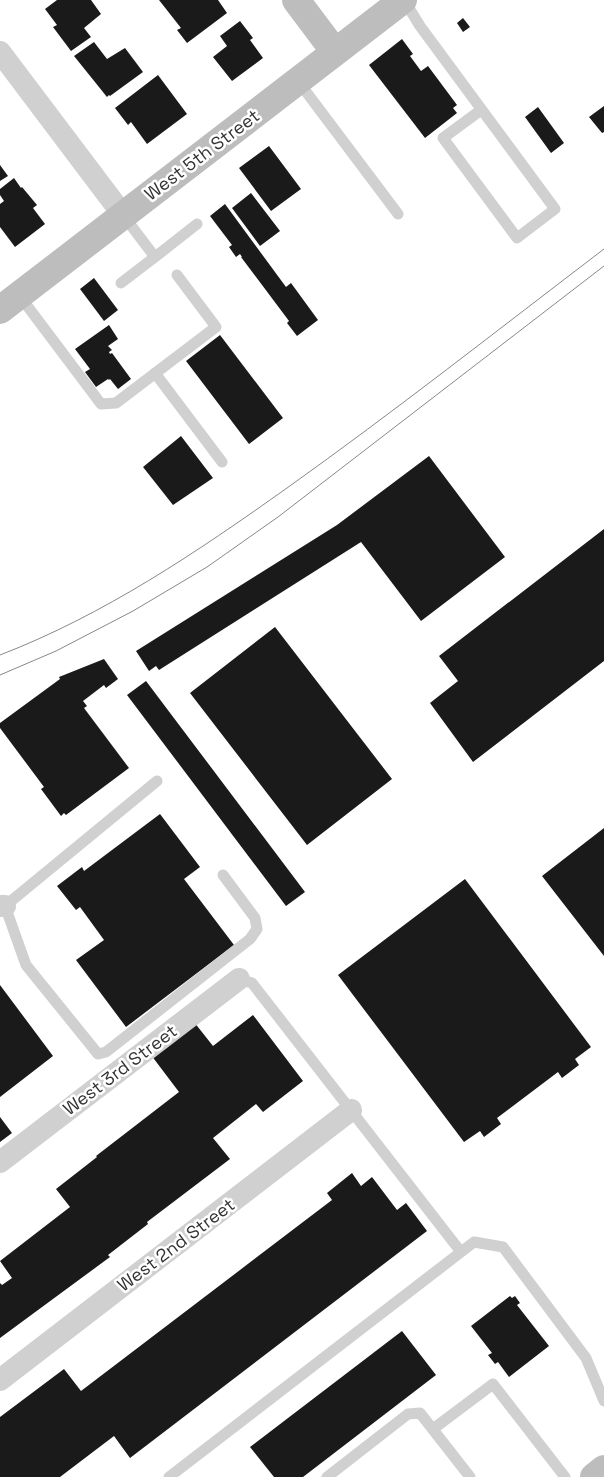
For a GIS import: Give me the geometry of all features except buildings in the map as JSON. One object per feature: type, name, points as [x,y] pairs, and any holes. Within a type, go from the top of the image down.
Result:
[{"type":"street","points":[[296,0],[335,52]]},
{"type":"street","name":"West 5th Street","points":[[10,302],[404,0]]},
{"type":"street","points":[[0,52],[123,215]]},
{"type":"street","name":"West 3rd Street","points":[[0,1162],[239,979]]},
{"type":"street","name":"West 2nd Street","points":[[0,1380],[351,1110]]},
{"type":"street","points":[[594,1477],[604,1469]]},
{"type":"lane","points":[[404,0],[420,26],[555,209],[517,238],[443,138],[481,110]]},
{"type":"lane","points":[[298,81],[398,214]]},
{"type":"lane","points":[[123,215],[155,257]]},
{"type":"lane","points":[[121,283],[197,224]]},
{"type":"lane","points":[[10,302],[101,404],[116,403],[216,327],[177,275]]},
{"type":"lane","points":[[155,373],[222,462]]},
{"type":"lane","points":[[157,781],[2,906],[26,965],[98,1054],[106,1052],[250,939],[256,929],[255,918],[223,875]]},
{"type":"lane","points":[[239,979],[252,984],[461,1252]]},
{"type":"lane","points":[[169,1477],[474,1242],[503,1247],[586,1358],[604,1401]]},
{"type":"lane","points":[[433,1430],[492,1384],[565,1477]]},
{"type":"lane","points":[[327,1477],[408,1414],[420,1413],[470,1477]]},
{"type":"tram line","points":[[0,655],[76,621],[113,601],[219,535],[287,488],[447,370],[604,249]]},
{"type":"tram line","points":[[0,675],[56,651],[133,611],[207,567],[278,517],[604,266]]}]
